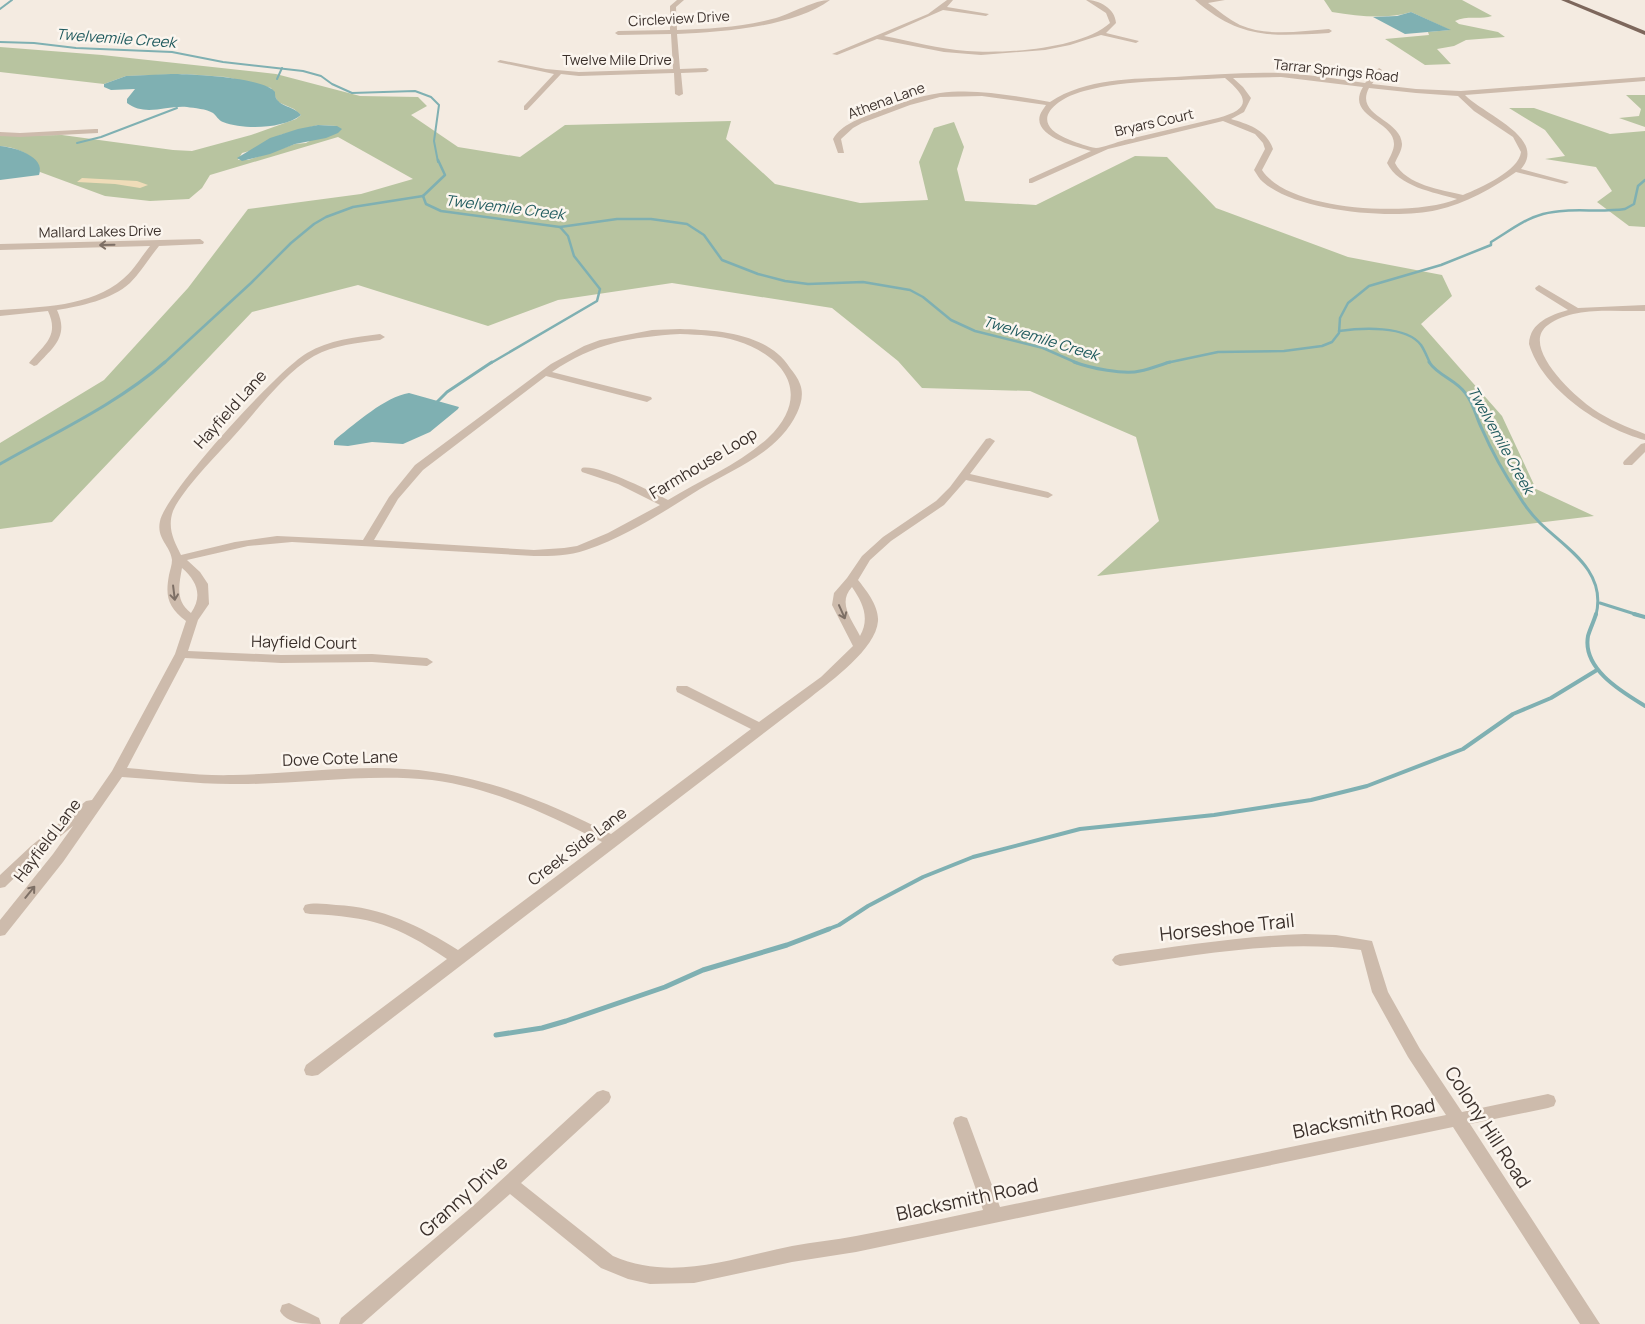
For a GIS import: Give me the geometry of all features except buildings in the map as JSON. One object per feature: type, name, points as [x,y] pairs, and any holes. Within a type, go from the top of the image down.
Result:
[{"type":"main road","points":[[1564,0],[1645,33]]},
{"type":"street","points":[[679,94],[672,11],[673,6],[681,0]]},
{"type":"street","name":"Circleview Drive","points":[[618,33],[720,30],[751,25],[794,14],[827,0]]},
{"type":"street","points":[[835,54],[922,19],[942,8],[950,0]]},
{"type":"street","points":[[877,37],[948,51],[1000,53],[1075,43],[1103,34],[1113,24],[1112,16],[1089,0]]},
{"type":"street","points":[[1200,1],[1222,0]]},
{"type":"street","points":[[1200,1],[1238,26],[1251,32],[1329,31]]},
{"type":"street","points":[[942,8],[986,14]]},
{"type":"street","points":[[1103,34],[1136,41]]},
{"type":"street","name":"Twelve Mile Drive","points":[[500,62],[560,72],[606,74],[706,70]]},
{"type":"street","points":[[1379,70],[1363,97],[1365,107],[1391,130],[1397,139],[1397,150],[1391,163],[1393,169],[1410,181],[1464,198]]},
{"type":"street","points":[[527,108],[560,72]]},
{"type":"street","name":"Tarrar Springs Road","points":[[1051,104],[1077,91],[1107,85],[1226,76],[1294,76],[1422,92],[1459,93],[1645,79]]},
{"type":"street","name":"Bryars Court","points":[[1032,181],[1096,150],[1129,140],[1224,119],[1242,110],[1247,103],[1247,98],[1241,88],[1226,76]]},
{"type":"street","points":[[1224,119],[1253,130],[1267,140],[1269,149],[1258,170],[1262,179],[1275,188],[1346,208],[1381,212],[1407,212],[1441,207],[1464,198],[1516,170],[1525,157],[1520,140],[1473,106],[1459,93]]},
{"type":"street","name":"Athena Lane","points":[[841,151],[838,144],[838,136],[850,126],[929,97],[949,94],[978,94],[1051,104]]},
{"type":"street","points":[[1051,104],[1045,111],[1042,119],[1045,128],[1061,138],[1096,150]]},
{"type":"street","points":[[0,134],[20,135],[95,131]]},
{"type":"street","points":[[1516,170],[1565,182]]},
{"type":"street","points":[[1407,212],[1413,218]]},
{"type":"street","name":"Mallard Lakes Drive","points":[[0,247],[200,242]]},
{"type":"street","points":[[0,313],[51,308],[93,298],[117,287],[128,279],[156,244]]},
{"type":"street","points":[[1539,288],[1577,312]]},
{"type":"street","points":[[34,363],[52,344],[57,334],[58,321],[51,308]]},
{"type":"street","points":[[1645,308],[1577,312],[1550,320],[1539,328],[1534,338],[1535,349],[1556,379],[1578,404],[1607,422],[1645,437]]},
{"type":"street","name":"Farmhouse Loop","points":[[178,559],[232,545],[261,540],[292,539],[534,553],[562,552],[580,548],[608,538],[767,445],[793,412],[798,402],[798,390],[784,363],[765,350],[732,337],[701,332],[671,331],[601,342],[566,358],[414,472],[394,495],[368,543]]},
{"type":"street","name":"Hayfield Lane","points":[[0,931],[58,858],[118,772],[181,654],[192,620],[203,604],[202,584],[196,574],[178,559],[166,536],[165,524],[168,511],[197,471],[289,370],[304,357],[315,350],[345,341],[380,337]]},
{"type":"street","points":[[546,373],[647,399]]},
{"type":"street","points":[[859,645],[838,605],[840,593],[852,580],[866,558],[887,539],[940,503],[990,441]]},
{"type":"street","points":[[1628,463],[1645,446]]},
{"type":"street","points":[[586,470],[622,482],[668,504]]},
{"type":"street","points":[[963,476],[1048,495]]},
{"type":"street","points":[[178,559],[172,590],[178,609],[192,620]]},
{"type":"street","name":"Creek Side Lane","points":[[312,1070],[760,728],[798,702],[844,663],[868,633],[872,620],[864,595],[852,580]]},
{"type":"street","name":"Hayfield Court","points":[[181,654],[281,659],[372,658],[427,662]]},
{"type":"street","points":[[682,688],[760,728]]},
{"type":"street","name":"Dove Cote Lane","points":[[118,772],[231,780],[369,772],[432,776],[470,783],[521,798],[551,810],[612,841]]},
{"type":"street","name":"Hayfield Lane","points":[[0,883],[36,848],[103,794]]},
{"type":"street","points":[[310,909],[353,911],[386,918],[415,931],[458,958]]},
{"type":"street","name":"Horseshoe Trail","points":[[1120,960],[1272,939],[1318,939],[1367,945]]},
{"type":"street","name":"Colony Hill Road","points":[[1367,945],[1380,992],[1414,1052],[1591,1324]]},
{"type":"street","name":"Granny Drive","points":[[348,1324],[394,1286],[603,1097]]},
{"type":"street","name":"Blacksmith Road","points":[[509,1183],[607,1262],[622,1270],[638,1275],[657,1277],[694,1276],[784,1256],[856,1244],[1548,1101]]},
{"type":"street","points":[[961,1123],[994,1215]]},
{"type":"street","points":[[289,1311],[312,1324]]},
{"type":"green space","points":[[1324,0],[1462,0],[1492,16],[1464,18],[1455,21],[1459,24],[1498,32],[1505,37],[1466,40],[1454,46],[1437,49],[1451,64],[1425,65],[1385,39],[1429,35],[1428,32],[1450,30],[1411,12],[1382,17],[1332,12]]},
{"type":"green space","points":[[0,47],[102,55],[276,74],[360,96],[418,97],[427,106],[411,115],[458,147],[520,157],[565,125],[731,121],[726,139],[775,184],[860,203],[928,200],[919,162],[934,128],[954,122],[964,147],[957,169],[965,201],[1036,205],[1135,156],[1167,157],[1216,208],[1348,257],[1442,275],[1452,296],[1421,324],[1502,416],[1536,489],[1594,516],[1097,576],[1159,521],[1136,437],[1030,391],[922,388],[898,361],[832,308],[672,283],[558,300],[488,326],[358,285],[252,312],[52,522],[0,529],[0,443],[104,380],[188,288],[248,209],[361,194],[413,179],[338,137],[210,175],[202,188],[189,199],[150,201],[105,196],[40,172],[35,161],[25,153],[0,146],[0,136],[62,135],[192,151],[251,135],[296,119],[301,115],[294,109],[278,102],[271,88],[226,77],[184,74],[126,76],[104,84],[0,72]],"holes":[[[318,125],[337,126],[306,143],[295,144],[248,160],[238,160],[242,153],[253,150],[280,135]]]},
{"type":"green space","points":[[1626,95],[1645,95],[1645,127],[1619,118],[1639,116],[1641,109]]},
{"type":"green space","points":[[1509,108],[1534,108],[1610,134],[1645,131],[1645,227],[1629,226],[1597,202],[1612,191],[1596,167],[1545,159],[1565,156],[1545,130]]},
{"type":"sand","points":[[82,178],[137,181],[148,185],[140,188],[115,184],[77,182]]},
{"type":"water","points":[[1411,12],[1451,30],[1405,34],[1373,17],[1397,16]]},
{"type":"water","points":[[171,74],[226,77],[256,83],[268,87],[275,92],[278,101],[301,115],[284,123],[263,127],[232,125],[223,122],[213,113],[200,109],[179,107],[149,110],[134,107],[127,103],[127,99],[135,89],[111,90],[104,87],[104,84],[126,76]]},
{"type":"water","points":[[318,125],[337,126],[342,129],[338,133],[326,138],[295,144],[270,154],[242,161],[237,158],[270,138]]},
{"type":"water","points":[[0,146],[13,148],[33,158],[40,168],[39,175],[0,180]]},
{"type":"water","points":[[409,393],[459,407],[430,432],[403,444],[372,442],[348,446],[334,445],[334,441],[337,438],[371,411],[400,395]]},
{"type":"waterway","name":"Twelvemile Creek","points":[[0,9],[12,0]]},
{"type":"waterway","name":"Twelvemile Creek","points":[[0,42],[34,43],[76,48],[172,52],[223,62],[282,69]]},
{"type":"waterway","points":[[277,79],[282,69]]},
{"type":"waterway","name":"Twelvemile Creek","points":[[282,69],[303,71],[321,76],[332,84],[352,93],[415,91],[431,97],[439,105],[434,141],[438,162]]},
{"type":"waterway","points":[[77,143],[101,137],[177,108]]},
{"type":"waterway","name":"Twelvemile Creek","points":[[423,196],[445,175],[438,160]]},
{"type":"waterway","points":[[1339,331],[1340,318],[1348,303],[1369,286],[1441,265],[1491,245],[1491,242],[1516,226],[1543,214],[1563,211],[1625,209],[1634,204],[1638,186],[1645,180]]},
{"type":"waterway","points":[[164,363],[251,283],[291,243],[314,224],[326,217],[353,207],[423,196]]},
{"type":"waterway","name":"Twelvemile Creek","points":[[423,196],[426,204],[441,211],[560,227]]},
{"type":"waterway","name":"Twelvemile Creek","points":[[560,227],[617,219],[651,219],[687,224],[704,235],[722,260],[758,274],[785,281],[808,284],[863,282],[910,290],[923,297],[951,320],[975,331],[1043,348],[1076,362]]},
{"type":"waterway","points":[[491,363],[597,301],[600,289],[574,256],[568,236],[560,227]]},
{"type":"waterway","name":"Twelvemile Creek","points":[[1339,331],[1383,329],[1405,334],[1421,345],[1430,363]]},
{"type":"waterway","name":"Twelvemile Creek","points":[[1168,362],[1218,352],[1284,351],[1322,346],[1332,342],[1339,331]]},
{"type":"waterway","points":[[0,464],[106,404],[127,391],[165,362]]},
{"type":"waterway","points":[[435,404],[447,392],[492,362]]},
{"type":"waterway","name":"Twelvemile Creek","points":[[1076,362],[1098,369],[1133,372],[1168,362]]},
{"type":"waterway","name":"Twelvemile Creek","points":[[1429,362],[1437,371],[1458,385],[1469,398],[1494,455],[1521,500],[1540,523],[1572,552],[1590,573],[1596,586],[1598,599],[1596,615]]},
{"type":"waterway","points":[[1600,603],[1638,615]]},
{"type":"waterway","name":"Twelvemile Creek","points":[[1596,614],[1588,636],[1588,648],[1591,659],[1597,669],[1615,686],[1645,706]]},
{"type":"waterway","points":[[1634,614],[1645,617]]},
{"type":"waterway","points":[[826,930],[839,925],[868,906],[923,877],[973,857],[1080,829],[1214,815],[1311,800],[1367,786],[1463,749],[1513,714],[1551,698],[1597,670]]},
{"type":"waterway","points":[[496,1035],[542,1028],[566,1021],[665,987],[703,970],[787,945],[829,929]]}]
